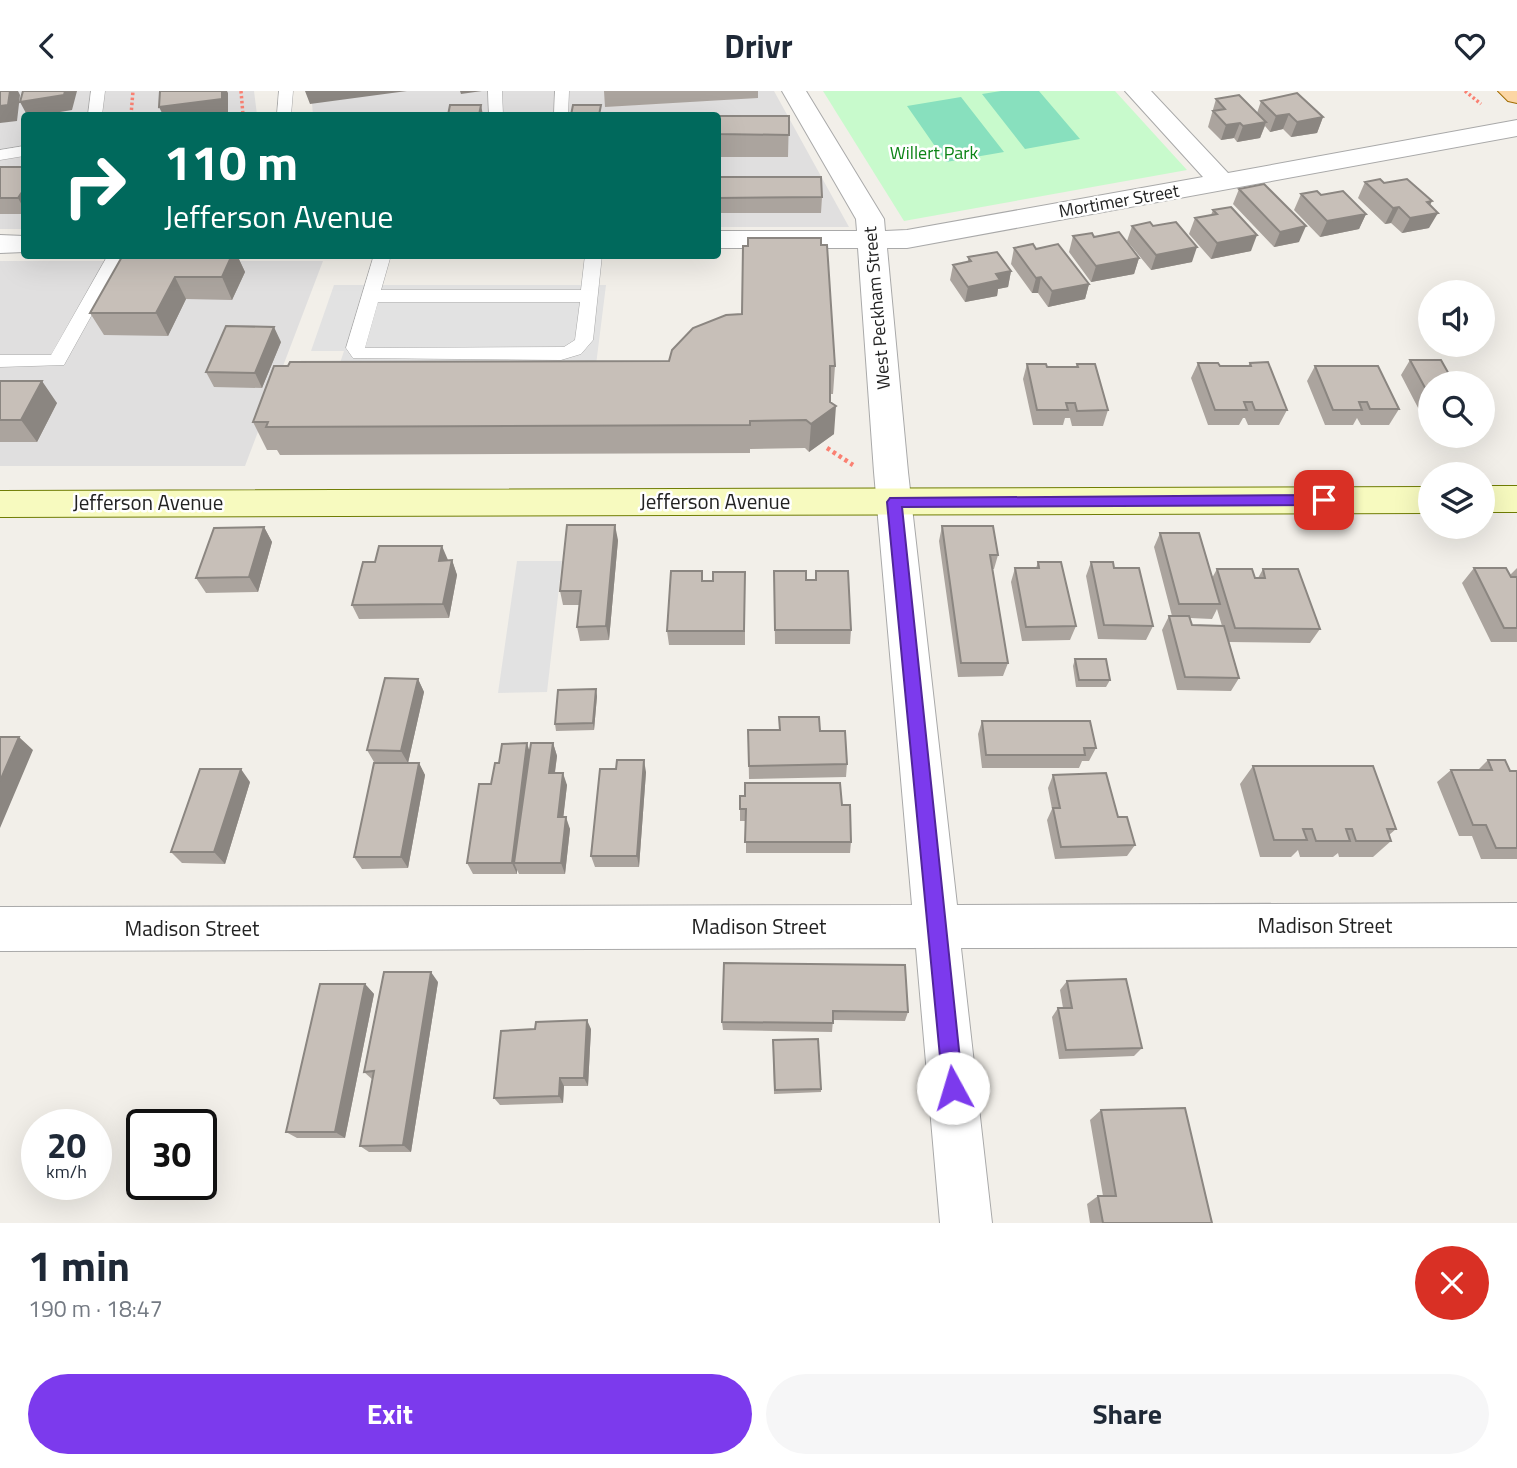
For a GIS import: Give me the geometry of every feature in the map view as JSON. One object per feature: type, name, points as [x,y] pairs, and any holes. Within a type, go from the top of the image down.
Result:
[{"type":"main road","points":[[1510,91],[1517,96]]},
{"type":"street","name":"West Peckham Street","points":[[794,91],[870,219],[966,1223]]},
{"type":"street","points":[[1137,91],[1222,182]]},
{"type":"street","name":"Mortimer Street","points":[[721,240],[908,239],[1517,128]]},
{"type":"street","points":[[0,244],[21,244]]},
{"type":"street","points":[[1495,499],[1517,499]]},
{"type":"street","name":"Jefferson Avenue","points":[[0,503],[1418,500]]},
{"type":"street","name":"Madison Street","points":[[0,929],[1517,925]]},
{"type":"lane","points":[[95,112],[98,91]]},
{"type":"lane","points":[[284,112],[286,91]]},
{"type":"lane","points":[[495,91],[496,112]]},
{"type":"lane","points":[[561,112],[562,91]]},
{"type":"lane","points":[[0,155],[21,152]]},
{"type":"lane","points":[[0,361],[57,361],[115,259]]},
{"type":"lane","points":[[382,259],[355,348],[360,353],[370,355],[573,352],[584,340],[594,259]]},
{"type":"lane","points":[[370,296],[589,296]]},
{"type":"path","points":[[131,112],[132,91]]},
{"type":"path","points":[[241,91],[243,112]]},
{"type":"path","points":[[827,448],[853,465]]},
{"type":"shaded area","points":[[0,91],[254,91],[257,112],[21,112],[21,229],[0,229]]},
{"type":"shaded area","points":[[311,91],[774,91],[849,227],[721,227],[721,112],[313,112]]},
{"type":"shaded area","points":[[0,261],[323,261],[245,466],[0,466]]},
{"type":"shaded area","points":[[334,285],[606,285],[594,381],[334,381],[344,351],[311,351]]},
{"type":"shaded area","points":[[517,561],[562,561],[547,692],[498,693]]},
{"type":"green space","name":"Willert Park","points":[[823,91],[1115,91],[1187,170],[904,221]]},
{"type":"green space","points":[[1039,91],[1080,139],[1025,149],[982,94]]},
{"type":"green space","points":[[961,97],[1004,152],[946,162],[907,106]]},
{"type":"building","points":[[0,91],[10,91],[8,105],[0,106]]},
{"type":"building","points":[[23,91],[65,91],[64,95],[20,102]]},
{"type":"building","points":[[160,91],[222,91],[222,99],[159,107]]},
{"type":"building","points":[[1297,93],[1323,117],[1297,122],[1289,114],[1276,116],[1261,101]]},
{"type":"building","points":[[1239,95],[1266,122],[1243,126],[1240,123],[1226,125],[1213,111],[1225,109],[1216,99]]},
{"type":"building","points":[[450,105],[481,105],[480,112],[449,112]]},
{"type":"building","points":[[573,105],[601,105],[600,112],[572,112]]},
{"type":"building","points":[[721,116],[789,116],[789,135],[721,134]]},
{"type":"building","points":[[0,167],[21,167],[21,194],[18,198],[0,198]]},
{"type":"building","points":[[721,177],[821,177],[822,197],[721,198]]},
{"type":"building","points":[[1380,179],[1384,183],[1407,179],[1432,201],[1427,202],[1438,213],[1410,218],[1399,207],[1393,208],[1365,182]]},
{"type":"building","points":[[1264,184],[1306,226],[1280,232],[1239,189]]},
{"type":"building","points":[[1317,191],[1321,195],[1343,191],[1366,214],[1327,221],[1301,194]]},
{"type":"building","points":[[1231,207],[1257,235],[1217,243],[1195,218],[1217,214],[1213,210]]},
{"type":"building","points":[[1150,222],[1153,226],[1176,222],[1197,247],[1156,255],[1132,226]]},
{"type":"building","points":[[1119,232],[1139,258],[1096,266],[1073,236],[1092,233],[1094,237]]},
{"type":"building","points":[[748,238],[821,238],[821,245],[827,245],[835,366],[830,366],[830,402],[836,406],[811,424],[806,420],[750,421],[750,425],[266,427],[268,422],[253,422],[274,366],[288,366],[290,362],[669,361],[672,350],[693,328],[726,315],[742,314],[743,246],[748,246]]},
{"type":"building","points":[[1033,244],[1036,249],[1058,244],[1089,284],[1052,291],[1041,277],[1036,278],[1014,248]]},
{"type":"building","points":[[997,252],[1011,271],[996,274],[1000,280],[968,287],[953,265],[971,261],[968,257]]},
{"type":"building","points":[[121,259],[230,259],[222,277],[175,277],[156,313],[90,313]]},
{"type":"building","points":[[226,326],[274,327],[255,373],[206,372]]},
{"type":"building","points":[[1410,360],[1441,360],[1447,371],[1418,371],[1418,375]]},
{"type":"building","points":[[1268,362],[1287,410],[1255,410],[1252,402],[1244,402],[1247,410],[1215,410],[1198,363],[1251,366],[1250,363]]},
{"type":"building","points":[[1027,364],[1078,367],[1077,364],[1095,364],[1108,410],[1077,411],[1075,403],[1066,403],[1068,410],[1037,410]]},
{"type":"building","points":[[1315,366],[1378,366],[1399,409],[1370,409],[1367,402],[1359,402],[1362,410],[1333,410]]},
{"type":"building","points":[[0,381],[42,381],[21,420],[0,420]]},
{"type":"building","points":[[567,525],[615,525],[606,626],[577,627],[581,591],[560,591]]},
{"type":"building","points":[[942,526],[993,526],[998,555],[990,555],[1008,663],[961,663]]},
{"type":"building","points":[[264,527],[249,577],[196,578],[214,528]]},
{"type":"building","points":[[1160,533],[1199,533],[1220,604],[1179,604]]},
{"type":"building","points":[[379,546],[442,546],[439,561],[452,560],[443,604],[352,605],[363,562],[375,562]]},
{"type":"building","points":[[1038,562],[1061,562],[1076,626],[1026,627],[1015,568],[1039,568]]},
{"type":"building","points":[[1091,562],[1113,562],[1114,568],[1139,568],[1153,626],[1104,625]]},
{"type":"building","points":[[1474,568],[1506,568],[1511,577],[1517,577],[1517,628],[1504,628]]},
{"type":"building","points":[[1217,569],[1252,569],[1255,578],[1265,578],[1263,569],[1298,569],[1320,629],[1235,628]]},
{"type":"building","points":[[671,571],[702,571],[702,581],[713,581],[713,572],[745,572],[744,631],[667,631]]},
{"type":"building","points":[[774,571],[806,571],[806,580],[816,580],[816,571],[848,571],[851,630],[775,630]]},
{"type":"building","points":[[1169,616],[1189,616],[1192,625],[1224,626],[1239,678],[1185,677]]},
{"type":"building","points":[[1075,659],[1106,659],[1110,680],[1079,680]]},
{"type":"building","points":[[385,678],[418,679],[401,751],[367,750]]},
{"type":"building","points":[[596,689],[593,723],[555,724],[558,690]]},
{"type":"building","points":[[779,717],[819,717],[820,731],[845,731],[847,764],[749,766],[748,730],[780,730]]},
{"type":"building","points":[[982,721],[1090,721],[1096,748],[1084,748],[1085,755],[986,755]]},
{"type":"building","points":[[0,737],[19,737],[0,781]]},
{"type":"building","points":[[527,743],[512,863],[467,863],[479,784],[491,784],[495,763],[499,763],[502,744]]},
{"type":"building","points":[[531,743],[553,743],[549,773],[563,773],[558,817],[566,817],[561,863],[514,863]]},
{"type":"building","points":[[617,760],[644,760],[637,856],[591,856],[600,769],[616,769]]},
{"type":"building","points":[[1488,760],[1505,760],[1510,771],[1517,771],[1517,848],[1496,848],[1486,825],[1473,825],[1451,770],[1492,770]]},
{"type":"building","points":[[374,763],[419,763],[401,857],[354,857]]},
{"type":"building","points":[[1253,766],[1373,766],[1396,829],[1387,829],[1391,841],[1356,841],[1352,829],[1346,829],[1350,841],[1316,841],[1312,829],[1303,829],[1307,840],[1274,840]]},
{"type":"building","points":[[200,769],[241,769],[214,852],[171,852]]},
{"type":"building","points":[[1106,773],[1118,817],[1127,817],[1135,845],[1061,847],[1053,808],[1060,808],[1053,775]]},
{"type":"building","points":[[745,783],[840,783],[842,805],[850,805],[851,842],[745,842],[746,809],[740,809],[740,796],[745,796]]},
{"type":"building","points":[[724,963],[905,965],[908,1012],[833,1011],[833,1023],[722,1022]]},
{"type":"building","points":[[384,972],[431,972],[403,1145],[360,1146],[374,1071],[364,1072]]},
{"type":"building","points":[[1126,979],[1142,1048],[1066,1050],[1058,1008],[1072,1008],[1067,981]]},
{"type":"building","points":[[320,984],[365,984],[335,1132],[286,1132]]},
{"type":"building","points":[[587,1020],[584,1078],[560,1078],[559,1096],[494,1098],[501,1031],[535,1029],[536,1022]]},
{"type":"building","points":[[818,1039],[821,1089],[775,1090],[773,1040]]},
{"type":"building","points":[[1185,1108],[1212,1223],[1103,1223],[1098,1196],[1116,1196],[1101,1110]]},
{"type":"route","points":[[953,1088],[895,502],[1324,500]]}]
